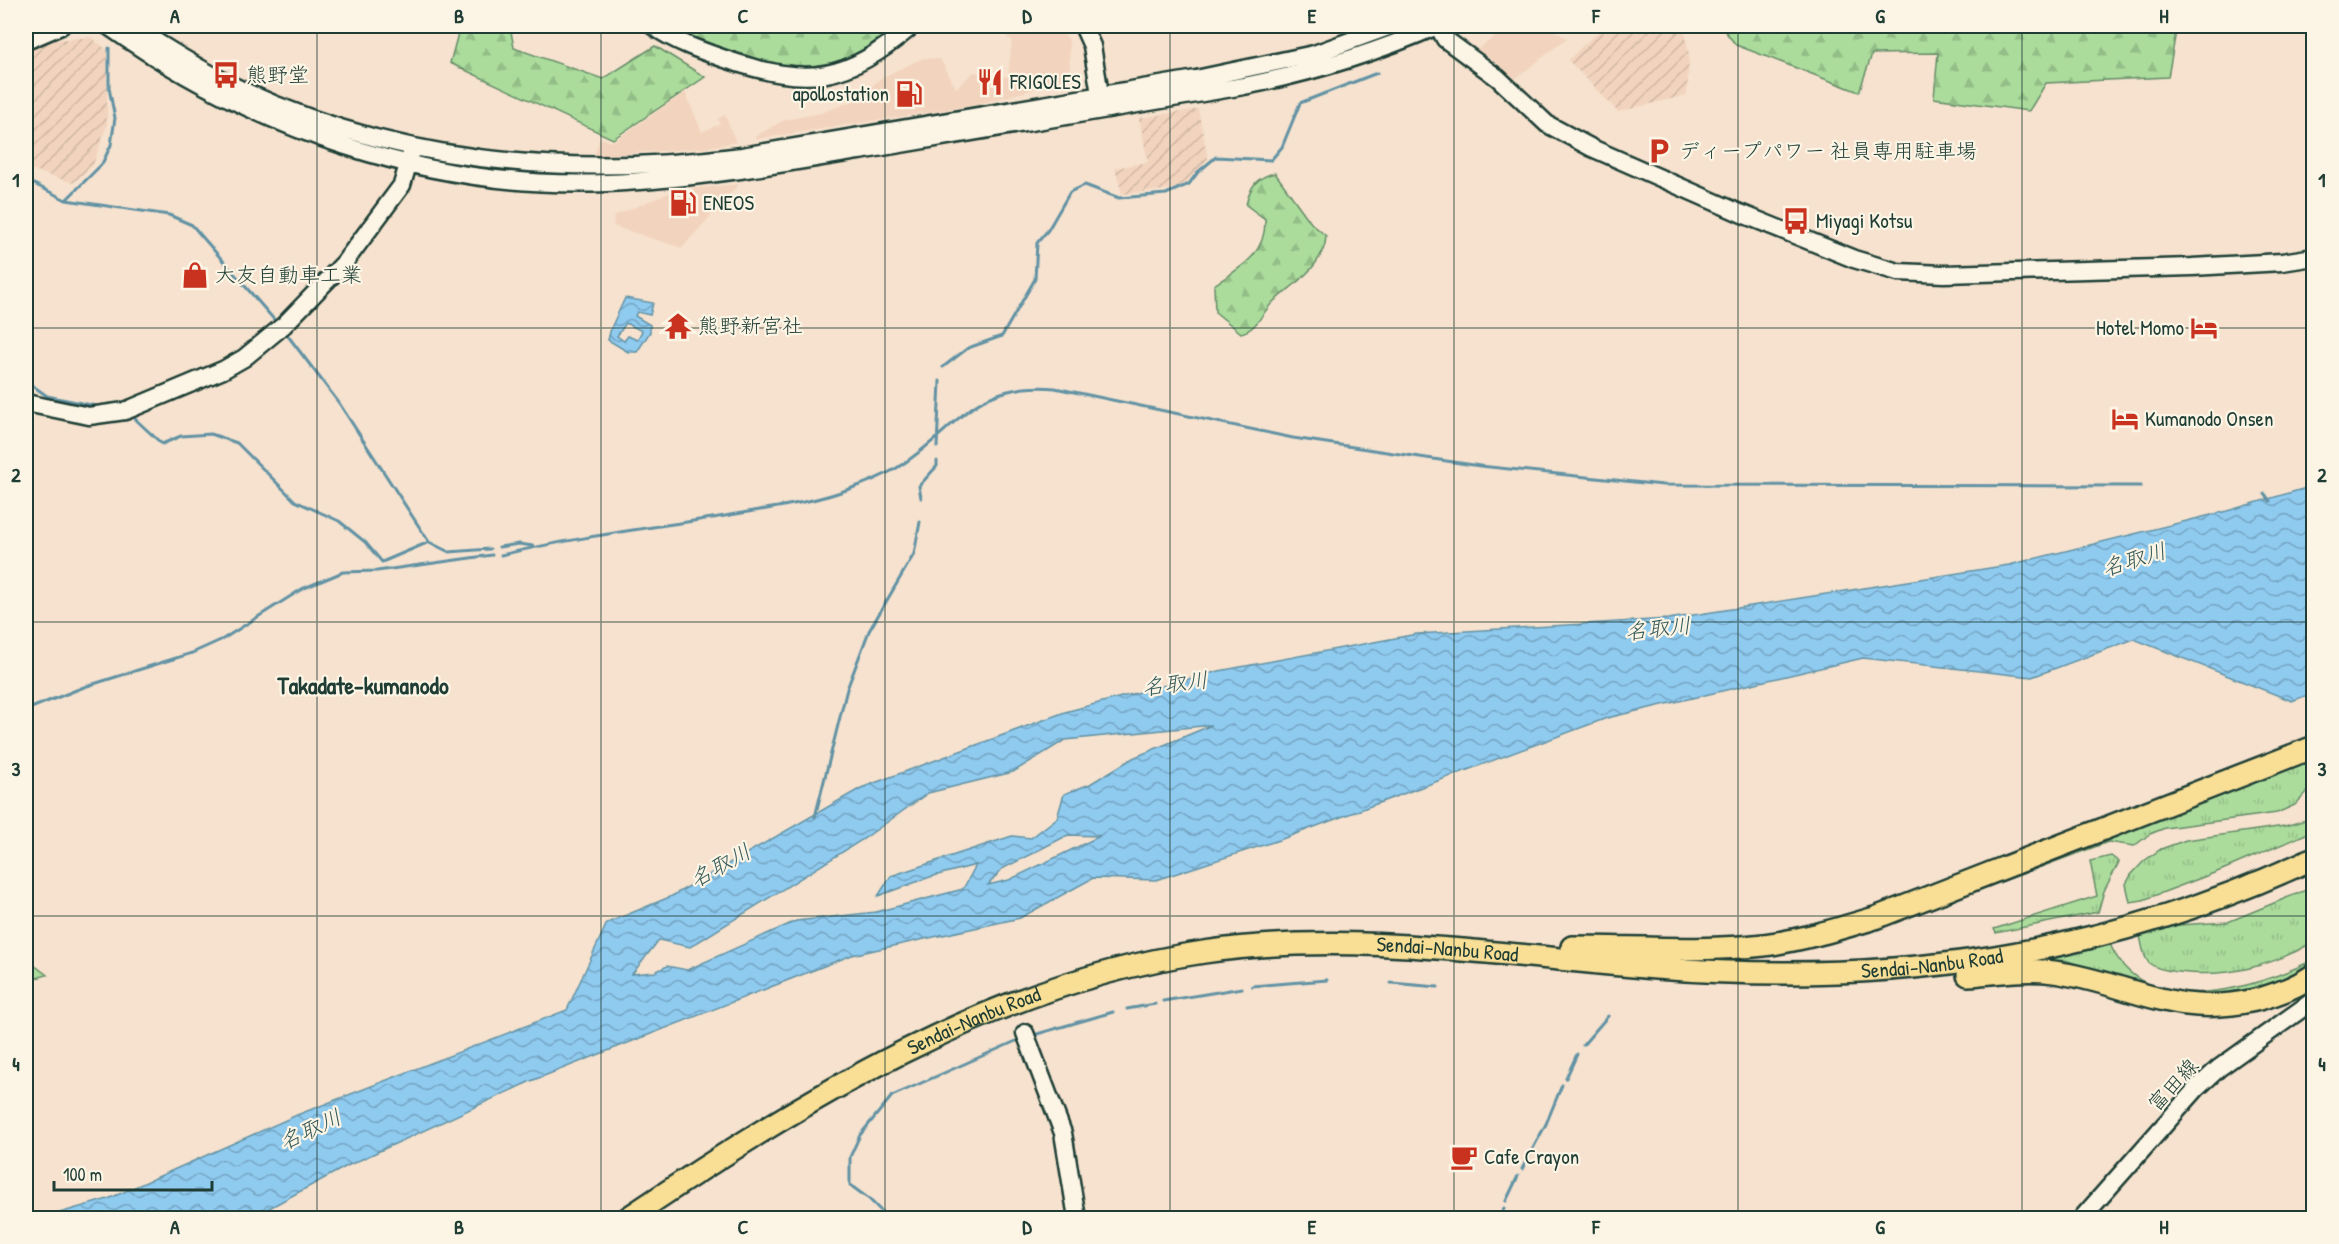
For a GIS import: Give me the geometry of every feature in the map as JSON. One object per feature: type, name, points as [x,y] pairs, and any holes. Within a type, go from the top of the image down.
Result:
[{"type":"highway","points":[[1380,942],[1710,949],[1765,945],[1817,935],[1875,918],[2313,747]]},
{"type":"highway","name":"Sendai-Nanbu Road","points":[[628,1218],[706,1166],[855,1077],[921,1042],[999,1008],[1070,984],[1202,952],[1273,945],[1380,942],[1655,968],[1767,973],[1849,972],[1940,966],[2012,956],[2067,945],[2168,916],[2313,858]]},
{"type":"highway","points":[[1655,968],[1765,982],[1834,982],[2053,972],[2187,1006],[2208,1007],[2231,1005],[2266,997],[2301,984],[2313,975]]},
{"type":"street","points":[[26,41],[61,26]]},
{"type":"street","points":[[108,26],[196,82],[287,126],[337,145],[411,156],[606,167],[693,162],[1289,77],[1378,49],[1437,26],[1445,39],[1498,78],[1547,124],[1592,148],[1751,217],[1854,258],[1898,272],[1944,274],[2192,267],[2282,262],[2313,257]]},
{"type":"street","points":[[131,26],[227,83],[411,156]]},
{"type":"street","points":[[653,26],[670,37],[708,53],[766,72],[791,77],[845,70],[877,54],[912,26]]},
{"type":"street","points":[[1083,26],[1092,46],[1102,102]]},
{"type":"street","points":[[1102,102],[1314,54],[1391,26]]},
{"type":"street","points":[[26,403],[89,416],[125,411],[223,370],[244,358],[281,328],[344,262],[402,185],[411,156]]},
{"type":"street","name":"富田線","points":[[2082,1218],[2197,1088],[2219,1068],[2313,1000]]},
{"type":"street","points":[[1024,1033],[1063,1133],[1077,1218]]},
{"type":"shaded area","points":[[1017,26],[1056,26],[1069,40],[1070,75],[1031,90],[976,105],[757,139],[756,136],[784,120],[821,113],[856,100],[881,78],[923,58],[940,59],[956,88],[974,72],[1008,77],[1012,40],[1007,38],[1009,31]]},
{"type":"shaded area","points":[[1508,26],[1547,26],[1567,38],[1514,80],[1496,62],[1477,50]]},
{"type":"shaded area","points":[[1604,26],[1684,26],[1689,56],[1687,95],[1618,112],[1568,60]]},
{"type":"shaded area","points":[[91,37],[107,50],[107,125],[93,165],[73,183],[26,168],[26,48],[56,40]]},
{"type":"shaded area","points":[[685,92],[702,132],[720,124],[718,118],[725,115],[736,142],[704,148],[594,156],[600,138],[612,142]]},
{"type":"shaded area","points":[[1198,109],[1208,159],[1186,183],[1175,189],[1122,194],[1115,168],[1148,162],[1139,118]]},
{"type":"shaded area","name":"ENEOS","points":[[739,184],[682,248],[613,226],[614,216],[676,190]]},
{"type":"green space","points":[[460,26],[510,26],[514,48],[603,79],[655,46],[705,77],[613,139],[450,63]]},
{"type":"green space","points":[[668,26],[896,26],[849,60],[786,70],[681,35]]},
{"type":"green space","points":[[1721,26],[2177,26],[2168,77],[2046,83],[2029,111],[1934,98],[1938,53],[1872,54],[1859,92],[1736,45]]},
{"type":"green space","points":[[1275,173],[1311,223],[1326,236],[1324,246],[1320,256],[1307,273],[1270,305],[1252,328],[1241,333],[1215,312],[1214,285],[1250,259],[1261,242],[1265,219],[1246,205],[1255,184],[1263,177]]},
{"type":"green space","points":[[2313,754],[2313,786],[2295,805],[2277,813],[2165,828],[2150,834],[2134,846],[2108,842],[1910,916],[1901,914]]},
{"type":"green space","points":[[2313,818],[2313,831],[2222,870],[2143,900],[2130,902],[2126,884],[2131,875],[2144,861],[2161,849],[2186,840],[2285,826]]},
{"type":"green space","points":[[2111,856],[2119,862],[2104,891],[2098,912],[1996,933],[1994,929],[2097,896],[2090,861]]},
{"type":"green space","points":[[2313,887],[2313,942],[2282,958],[2232,971],[2197,973],[2175,972],[2159,968],[2149,963],[2145,957],[2140,936],[2177,925],[2228,922]]},
{"type":"green space","points":[[2110,944],[2126,969],[2148,984],[2174,991],[2203,992],[2233,988],[2290,971],[2313,960],[2314,964],[2302,973],[2239,996],[2165,995],[2065,960],[2048,961],[2047,958]]},
{"type":"green space","points":[[26,959],[47,975],[26,981]]},
{"type":"water","points":[[625,298],[653,303],[650,315],[637,312],[635,316],[650,325],[650,332],[637,352],[628,352],[608,340]],"holes":[[[626,323],[642,331],[637,340],[628,336],[624,341],[617,336]]]},
{"type":"water","name":"名取川","points":[[2313,486],[2313,693],[2292,701],[2134,639],[2032,677],[1863,658],[1607,718],[1282,839],[1156,880],[1093,878],[1020,918],[852,955],[531,1081],[347,1166],[251,1218],[42,1218],[108,1199],[297,1115],[567,1010],[607,923],[672,896],[861,788],[1065,712],[1219,671],[1417,634],[1668,619],[2009,565],[2227,511]],"holes":[[[1212,725],[1133,758],[1090,784],[1064,794],[1057,818],[1031,838],[1012,836],[891,876],[878,896],[930,877],[976,865],[963,889],[876,912],[796,921],[687,970],[667,966],[655,972],[632,974],[659,940],[690,947],[865,838],[928,793],[1013,772],[1065,740]],[[1068,835],[1100,836],[1009,880],[988,885],[1002,869]]]},
{"type":"waterway","points":[[66,200],[102,164],[111,145],[115,118],[109,88],[109,48]]},
{"type":"waterway","points":[[943,367],[968,348],[1002,336],[1035,279],[1037,243],[1048,230],[1070,192],[1085,185],[1119,198],[1166,194],[1189,184],[1198,172],[1216,157],[1271,160],[1282,147],[1300,103],[1377,73]]},
{"type":"waterway","points":[[26,180],[66,200],[169,215],[192,225],[277,323]]},
{"type":"waterway","points":[[285,332],[339,403],[429,542],[449,552],[490,549]]},
{"type":"waterway","points":[[26,381],[47,396],[101,407]]},
{"type":"waterway","points":[[937,447],[940,381]]},
{"type":"waterway","points":[[501,555],[585,538],[788,505],[835,494],[895,469],[984,401],[1003,392],[1026,388],[1055,388],[1293,438],[1480,466],[1663,485],[2141,486]]},
{"type":"waterway","points":[[133,417],[162,444],[181,436],[211,434],[237,443],[295,501],[339,521],[365,542],[382,562],[429,542]]},
{"type":"waterway","points":[[921,498],[919,486],[937,466],[937,461]]},
{"type":"waterway","points":[[2265,494],[2270,501]]},
{"type":"waterway","points":[[815,817],[847,689],[869,631],[914,554],[920,522]]},
{"type":"waterway","points":[[499,547],[519,544],[533,546]]},
{"type":"waterway","points":[[26,710],[84,687],[192,653],[223,639],[302,589],[343,572],[377,571],[492,555]]},
{"type":"waterway","points":[[1252,986],[1327,980]]},
{"type":"waterway","points":[[1391,983],[1438,987]]},
{"type":"waterway","points":[[1163,1001],[1242,988]]},
{"type":"waterway","points":[[1127,1009],[1155,1004]]},
{"type":"waterway","points":[[1037,1034],[1113,1012]]},
{"type":"waterway","points":[[1583,1045],[1608,1016]]},
{"type":"waterway","points":[[888,1218],[869,1199],[850,1185],[850,1157],[860,1135],[892,1096],[1016,1041]]},
{"type":"waterway","points":[[1566,1078],[1577,1054]]},
{"type":"waterway","points":[[1522,1169],[1546,1124],[1562,1085]]},
{"type":"waterway","points":[[1506,1201],[1518,1176]]},
{"type":"waterway","points":[[1499,1218],[1504,1208]]},
{"type":"place","name":"熊野堂","points":[[226,75]]},
{"type":"place","name":"FRIGOLES","points":[[990,82]]},
{"type":"place","name":"apollostation","points":[[909,94]]},
{"type":"place","name":"ディープパワー 社員専用駐車場","points":[[1659,151]]},
{"type":"place","name":"ENEOS","points":[[683,203]]},
{"type":"place","name":"Miyagi Kotsu","points":[[1796,221]]},
{"type":"place","name":"大友自動車工業","points":[[195,275]]},
{"type":"place","name":"熊野新宮社","points":[[678,326]]},
{"type":"place","name":"Hotel Momo","points":[[2204,328]]},
{"type":"place","name":"Kumanodo Onsen","points":[[2125,419]]},
{"type":"place","name":"Cafe Crayon","points":[[1464,1157]]},
{"type":"district","name":"Takadate-kumanodo","points":[[363,686]]}]
